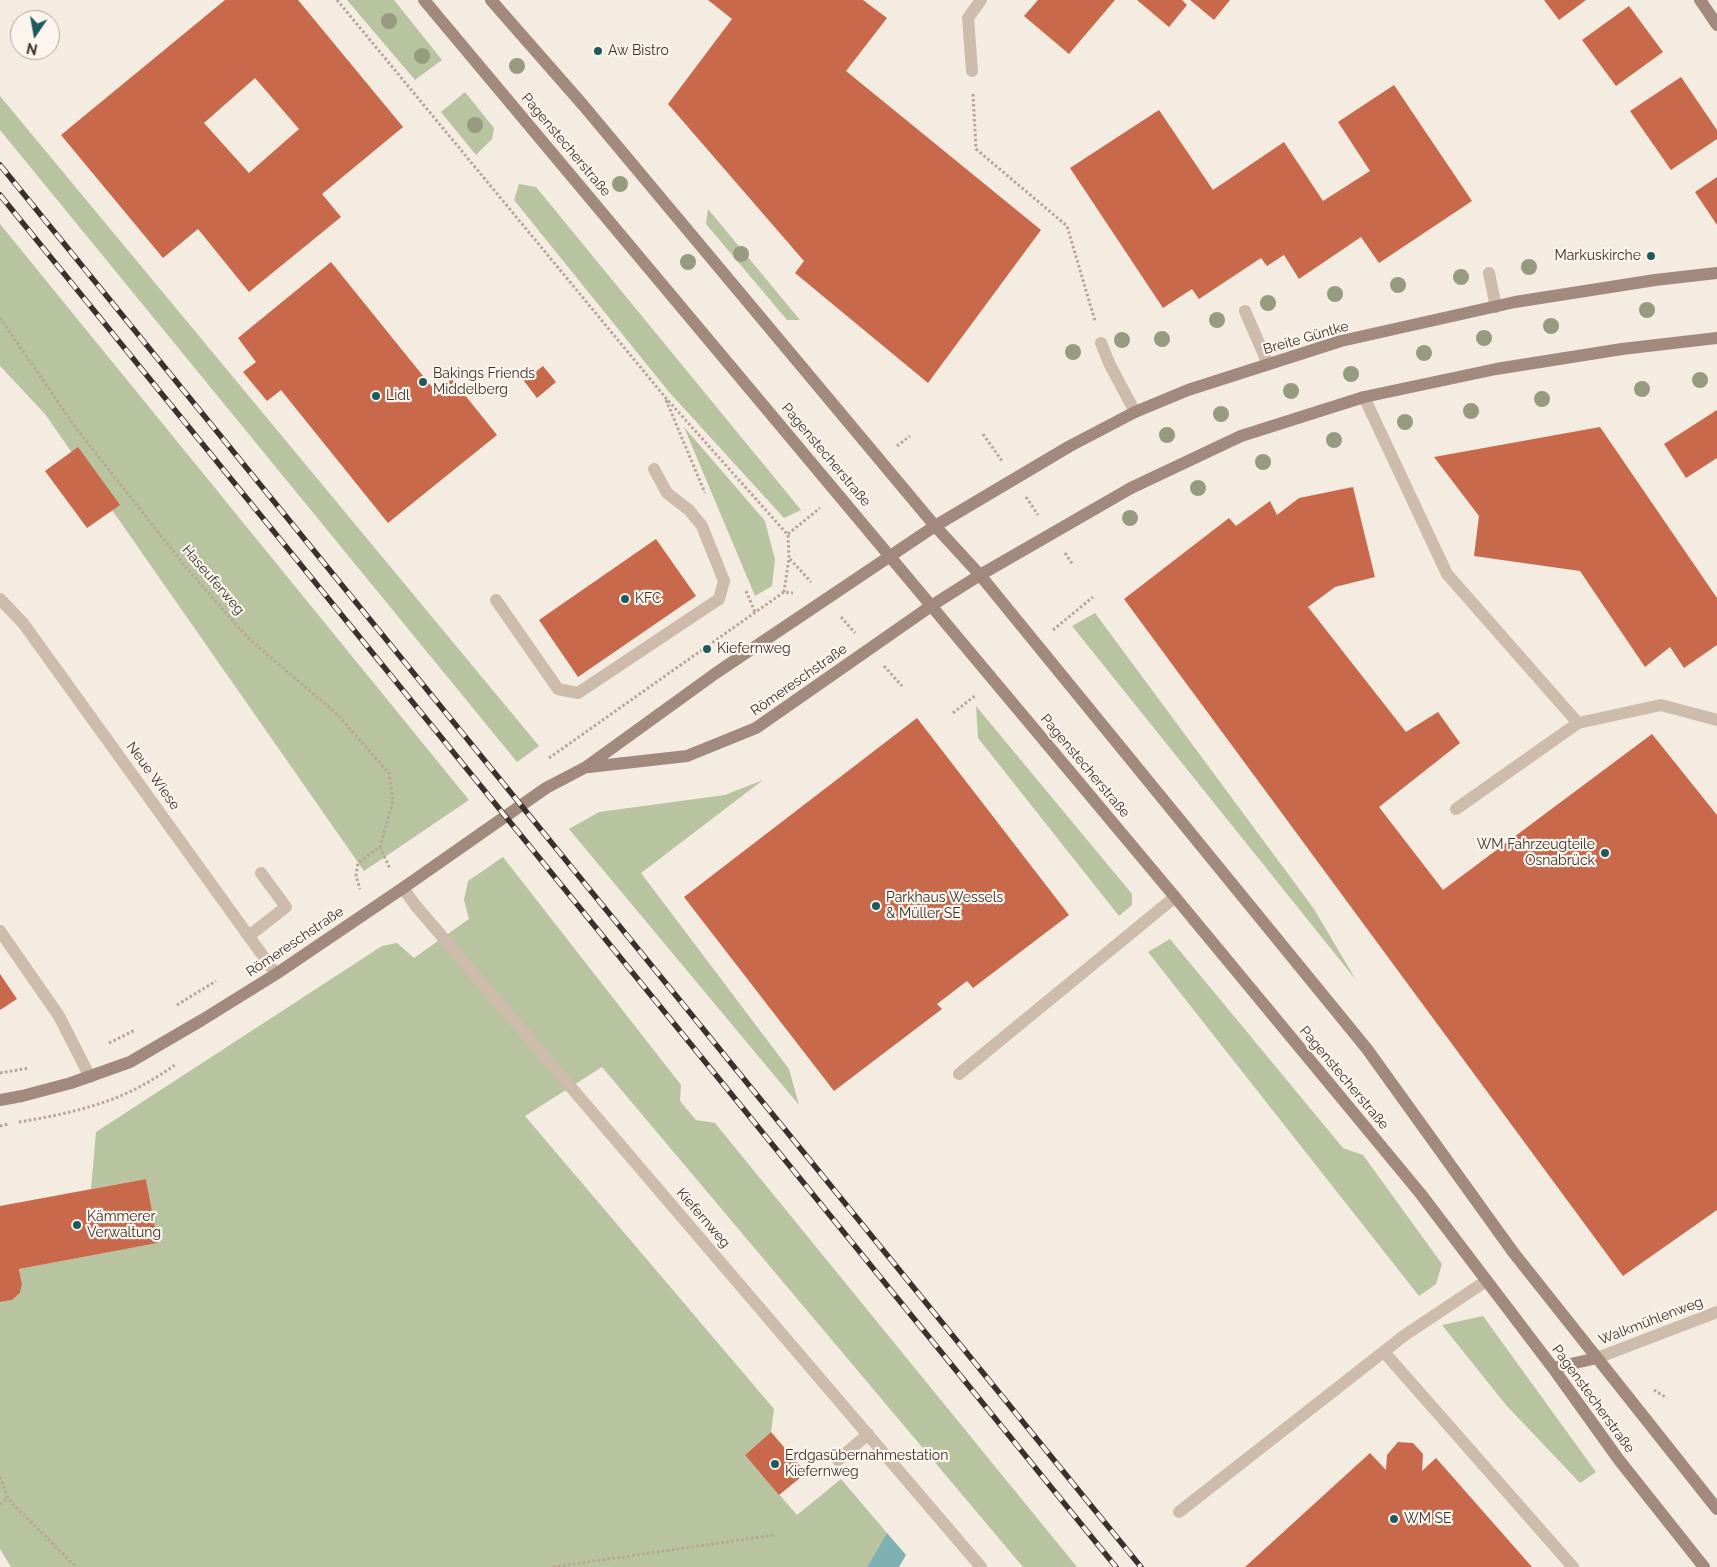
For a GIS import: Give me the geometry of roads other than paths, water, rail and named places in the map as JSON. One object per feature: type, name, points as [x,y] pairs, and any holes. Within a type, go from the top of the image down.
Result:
[{"type":"main road","name":"Pagenstecherstraße","points":[[424,0],[890,556],[1420,1194],[1553,1368],[1619,1460],[1704,1567]]},
{"type":"main road","name":"Pagenstecherstraße","points":[[491,0],[583,105],[935,526],[980,575],[1367,1049],[1513,1252],[1717,1509]]},
{"type":"main road","points":[[1700,0],[1717,25]]},
{"type":"main road","name":"Breite Güntke","points":[[935,526],[1070,446],[1135,412],[1188,390],[1268,364],[1341,342],[1515,302],[1655,280],[1717,273]]},
{"type":"main road","points":[[980,575],[1132,488],[1241,436],[1364,398],[1496,370],[1622,349],[1717,338]]},
{"type":"main road","name":"Römereschstraße","points":[[0,1100],[22,1096],[90,1077],[130,1062],[202,1020],[276,974],[546,788],[586,767],[716,673],[935,526]]},
{"type":"main road","name":"Römereschstraße","points":[[586,767],[687,756],[756,728],[931,606],[980,575]]},
{"type":"main road","points":[[1553,1368],[1596,1358]]},
{"type":"street","points":[[972,71],[968,18],[981,0]]},
{"type":"street","points":[[1489,273],[1496,307]]},
{"type":"street","points":[[1245,311],[1268,364]]},
{"type":"street","points":[[1101,343],[1110,365],[1135,412]]},
{"type":"street","points":[[1364,398],[1447,574],[1578,723]]},
{"type":"street","points":[[496,600],[558,689],[578,693],[719,599],[724,581],[702,526],[689,510],[667,492],[654,469]]},
{"type":"street","name":"Neue Wiese","points":[[0,599],[23,623],[250,935],[276,974]]},
{"type":"street","points":[[1456,809],[1578,723],[1661,705],[1717,720]]},
{"type":"street","points":[[250,935],[286,907],[261,873]]},
{"type":"street","name":"Kiefernweg","points":[[403,888],[416,906],[982,1567]]},
{"type":"street","points":[[959,1074],[1175,898]]},
{"type":"street","points":[[0,931],[59,1016],[90,1077]]},
{"type":"street","points":[[1180,1512],[1405,1335],[1486,1281]]},
{"type":"street","name":"Walkmühlenweg","points":[[1596,1358],[1717,1312]]},
{"type":"street","points":[[1384,1352],[1573,1567]]},
{"type":"street","points":[[838,1460],[868,1434]]},
{"type":"water","points":[[887,1533],[906,1555],[899,1567],[867,1567]]},
{"type":"railway","points":[[0,165],[1141,1567]]},
{"type":"railway","points":[[0,195],[1116,1567]]},
{"type":"place","name":"Aw Bistro","points":[[598,51]]},
{"type":"place","name":"Markuskirche","points":[[1651,256]]},
{"type":"place","name":"Bakings Friends Middelberg","points":[[423,382]]},
{"type":"place","name":"Lidl","points":[[376,396]]},
{"type":"place","name":"KFC","points":[[625,599]]},
{"type":"place","name":"Kiefernweg","points":[[707,649]]},
{"type":"place","name":"WM Fahrzeugteile Osnabrück","points":[[1605,853]]},
{"type":"place","name":"Parkhaus Wessels & Müller SE","points":[[876,906]]},
{"type":"place","name":"Kämmerer Verwaltung","points":[[77,1225]]},
{"type":"place","name":"Erdgasübernahmestation Kiefernweg","points":[[775,1464]]},
{"type":"place","name":"WM SE","points":[[1394,1519]]}]
